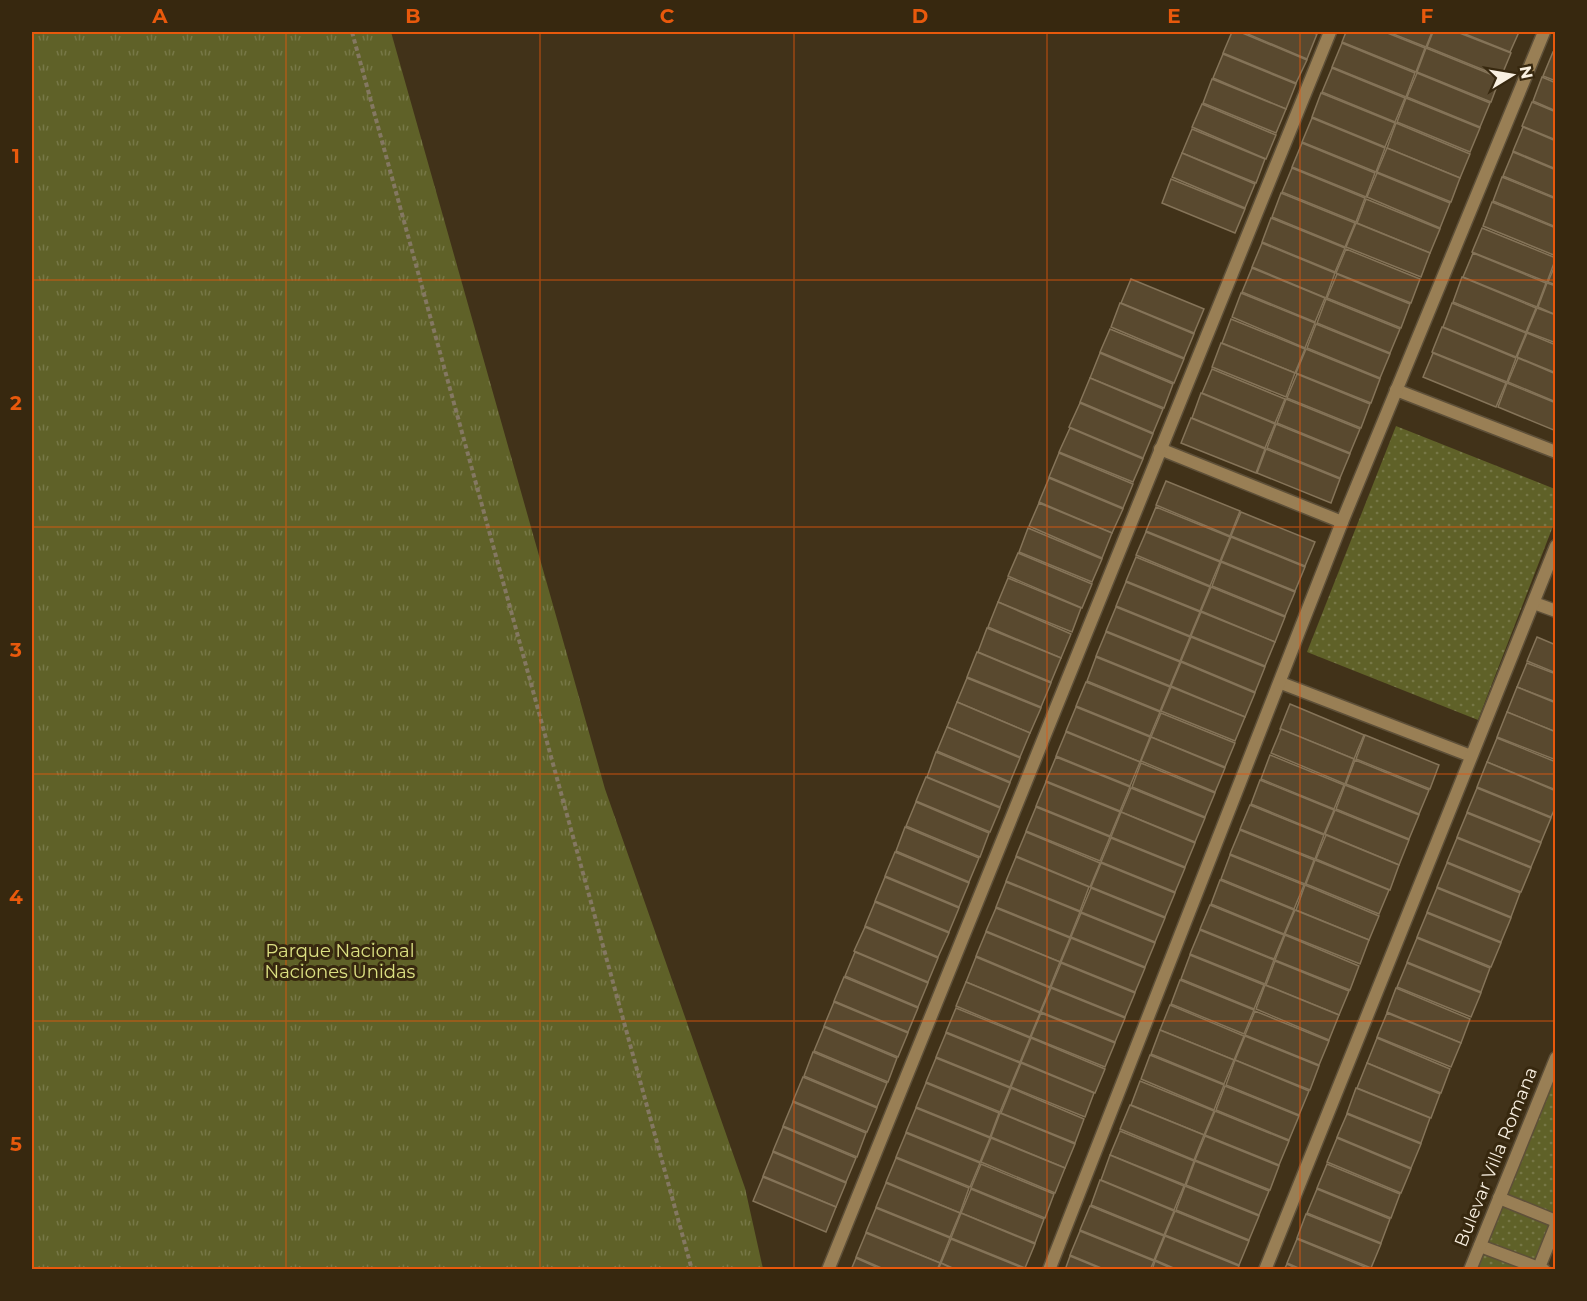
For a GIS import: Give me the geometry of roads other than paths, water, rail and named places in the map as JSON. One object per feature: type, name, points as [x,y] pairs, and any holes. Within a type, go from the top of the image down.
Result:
[{"type":"street","points":[[828,1269],[1330,32]]},
{"type":"street","points":[[1048,1269],[1281,683],[1342,522],[1544,32]]},
{"type":"street","points":[[1396,390],[1556,452]]},
{"type":"street","points":[[1160,450],[1342,522]]},
{"type":"street","points":[[1265,1269],[1556,546]]},
{"type":"street","points":[[1534,603],[1556,611]]},
{"type":"street","points":[[1281,683],[1471,756]]},
{"type":"street","name":"Bulevar Villa Romana","points":[[1470,1269],[1556,1058]]},
{"type":"street","points":[[1480,1246],[1540,1269],[1556,1223],[1499,1198]]},
{"type":"park label","name":"Parque Nacional Naciones Unidas","points":[[340,961]]}]
